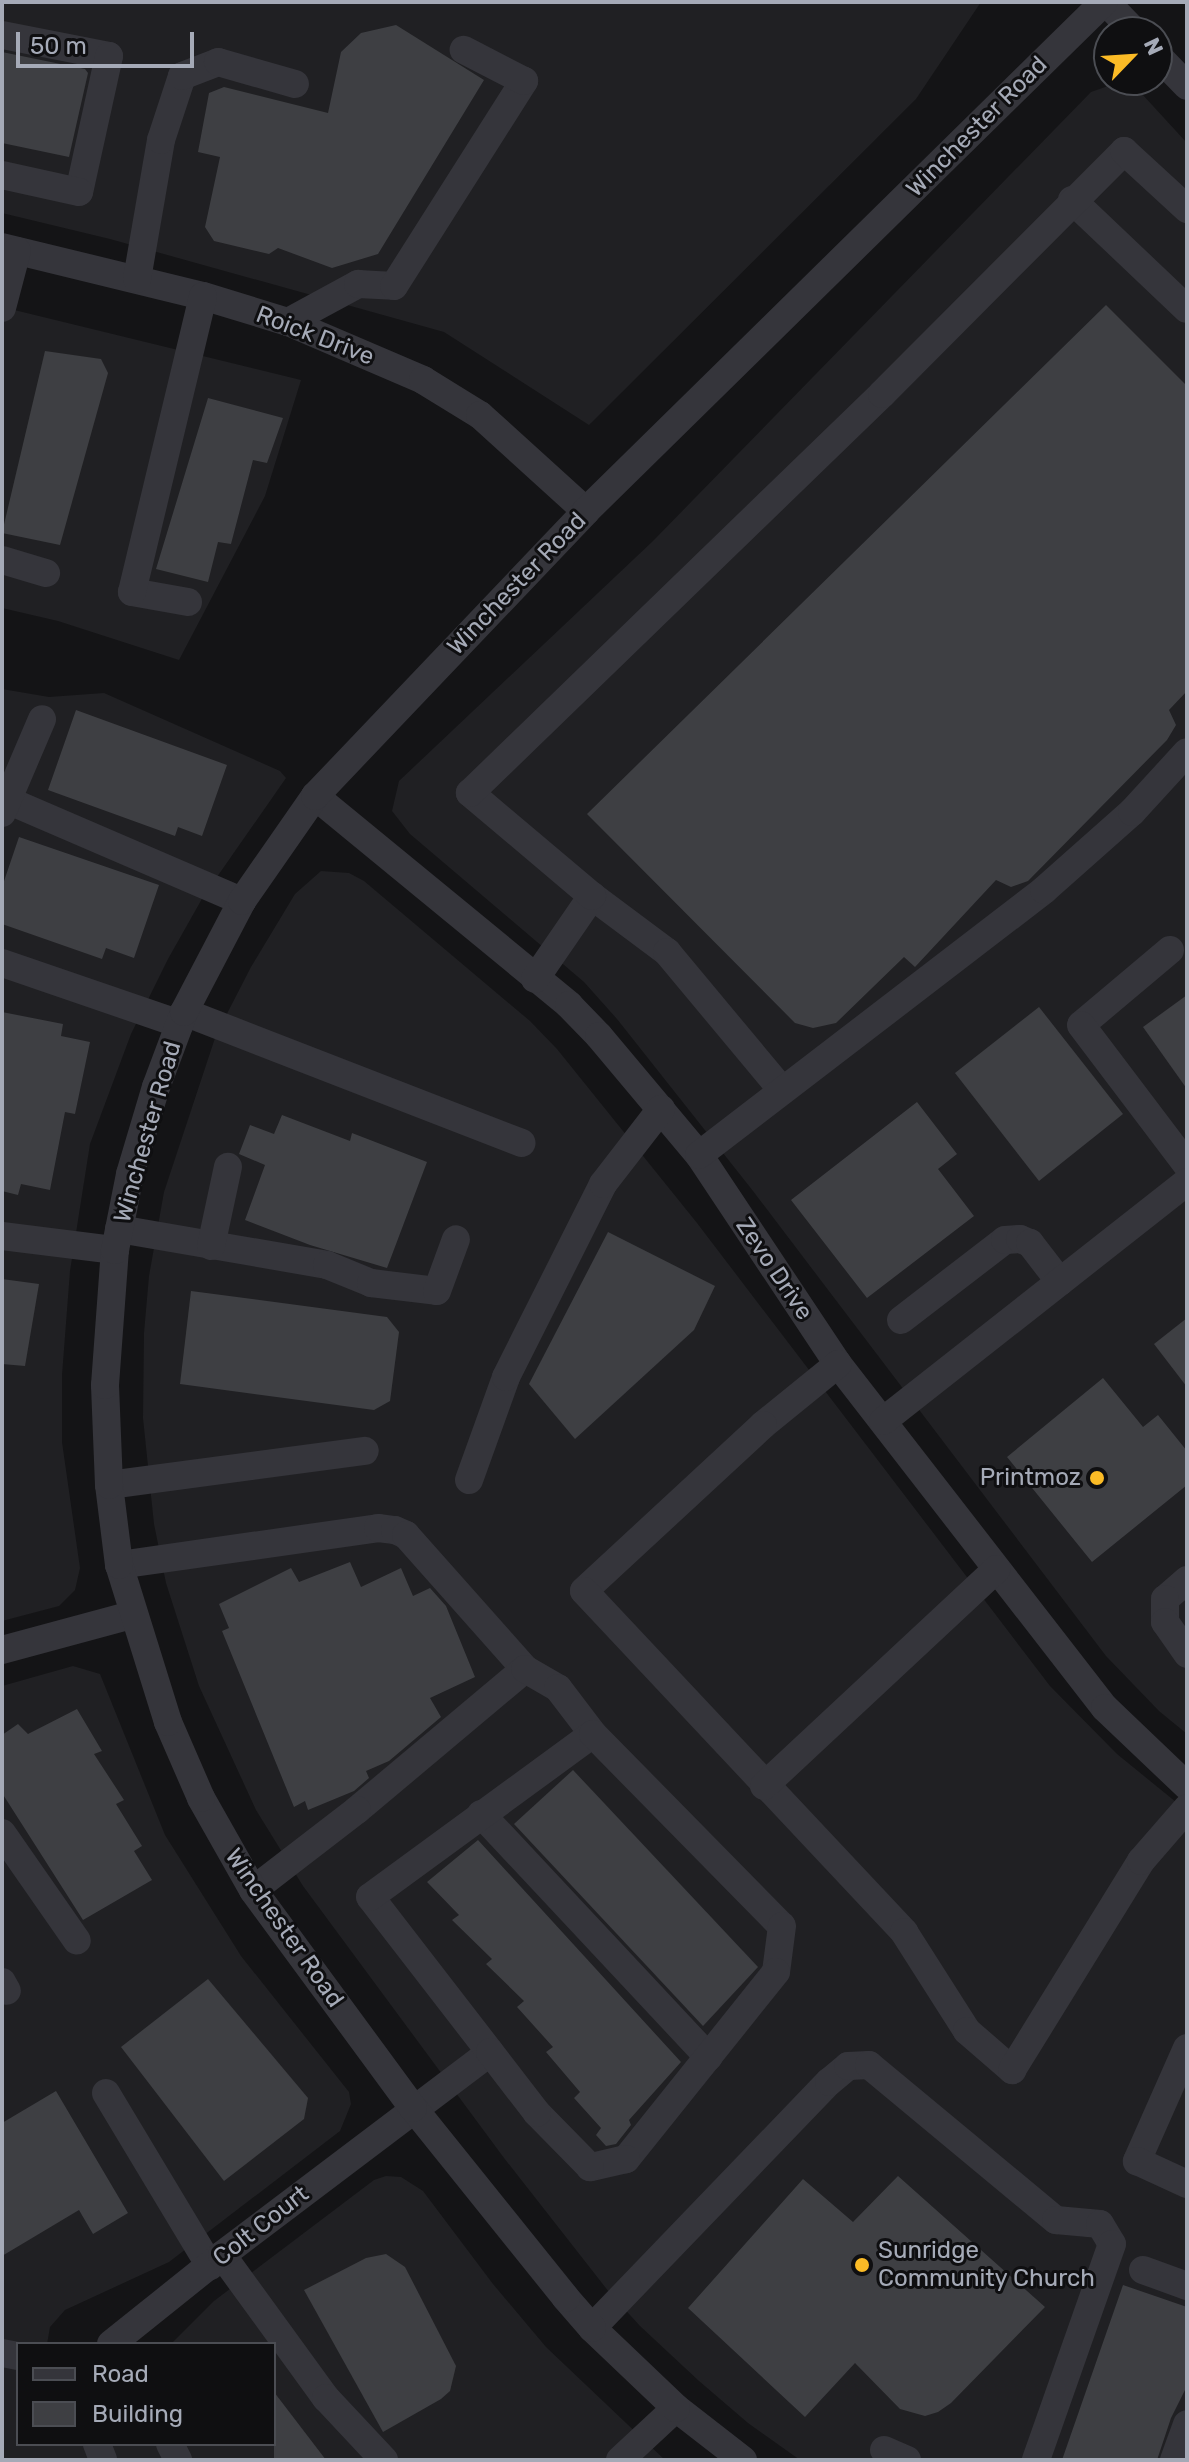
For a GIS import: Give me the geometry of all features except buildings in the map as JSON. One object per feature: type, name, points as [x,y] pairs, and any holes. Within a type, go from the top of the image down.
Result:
[{"type":"street","name":"Winchester Road","points":[[743,2460],[676,2408],[592,2328],[413,2108],[253,1890],[201,1798],[168,1722],[132,1615],[119,1565],[109,1485],[105,1385],[117,1240],[143,1130],[182,1018],[242,901],[315,796],[586,511],[1105,2]]},
{"type":"street","points":[[2,35],[109,56],[79,192],[2,175]]},
{"type":"street","points":[[288,322],[358,284],[394,286],[524,81],[464,50]]},
{"type":"street","points":[[137,279],[161,140],[182,76],[218,62],[295,84]]},
{"type":"street","points":[[1173,72],[1187,86]]},
{"type":"street","points":[[781,1089],[667,952],[592,896],[470,793],[882,394],[1124,151],[1187,209]]},
{"type":"street","points":[[1072,200],[1187,309]]},
{"type":"street","name":"Roick Drive","points":[[10,249],[203,296],[288,322],[423,380],[480,415],[586,511]]},
{"type":"street","points":[[2,308],[10,249]]},
{"type":"street","points":[[188,602],[132,592],[203,296]]},
{"type":"street","points":[[2,560],[46,573]]},
{"type":"street","points":[[42,719],[5,807],[242,901]]},
{"type":"street","points":[[699,1155],[1044,890],[1132,812],[1187,752]]},
{"type":"street","name":"Zevo Drive","points":[[315,796],[599,1036],[699,1155],[838,1364],[1105,1708],[1187,1786]]},
{"type":"street","points":[[535,979],[592,896]]},
{"type":"street","points":[[1170,950],[1081,1025],[1187,1165]]},
{"type":"street","points":[[2,963],[182,1018],[521,1143]]},
{"type":"street","points":[[469,1480],[506,1377],[603,1184],[661,1109]]},
{"type":"street","points":[[211,1246],[228,1167]]},
{"type":"street","points":[[883,1421],[1187,1182]]},
{"type":"street","points":[[2,1236],[211,1246],[327,1265],[371,1283],[437,1291],[456,1239]]},
{"type":"street","points":[[901,1320],[1005,1240],[1020,1239],[1030,1243],[1060,1282]]},
{"type":"street","points":[[838,1364],[763,1425],[584,1591],[904,1932],[967,2031],[1012,2070],[1141,1861],[1187,1808]]},
{"type":"street","points":[[109,1485],[365,1451]]},
{"type":"street","points":[[119,1565],[378,1528],[406,1535],[525,1669],[558,1688],[593,1734],[782,1926],[776,1972],[626,2159],[590,2167],[537,2113],[370,1897],[593,1734]]},
{"type":"street","points":[[764,1786],[997,1569]]},
{"type":"street","points":[[1187,1580],[1165,1599],[1165,1622],[1187,1654]]},
{"type":"street","points":[[2,1650],[132,1615]]},
{"type":"street","points":[[253,1890],[357,1810],[525,1669]]},
{"type":"street","points":[[481,1814],[708,2057]]},
{"type":"street","points":[[2,1833],[77,1941]]},
{"type":"street","points":[[1187,2048],[1137,2161],[1187,2184]]},
{"type":"street","name":"Colt Court","points":[[114,2342],[413,2108],[490,2052]]},
{"type":"street","points":[[592,2328],[829,2082],[848,2066],[869,2065],[1056,2220],[1100,2224],[1112,2244],[1036,2460]]},
{"type":"street","points":[[106,2093],[216,2260],[326,2398],[384,2460]]},
{"type":"street","points":[[1143,2270],[1187,2286]]},
{"type":"street","points":[[620,2460],[676,2408]]},
{"type":"street","points":[[1174,2460],[1187,2424]]},
{"type":"shaded area","points":[[2,2],[981,2],[916,99],[589,425],[444,332],[110,239],[2,213]]},
{"type":"shaded area","points":[[1091,92],[1093,96],[1144,96],[1187,143],[1187,1734],[1159,1711],[1106,1656],[753,1191],[617,1019],[584,982],[410,834],[392,811],[399,781],[653,541]]},
{"type":"shaded area","points":[[2,307],[301,380],[265,496],[179,660],[58,621],[2,608]]},
{"type":"shaded area","points":[[2,689],[49,697],[104,693],[280,771],[286,778],[203,897],[168,959],[131,1034],[90,1144],[70,1271],[62,1375],[62,1442],[80,1568],[75,1590],[59,1606],[2,1621]]},
{"type":"shaded area","points":[[321,871],[349,873],[364,881],[530,1021],[557,1049],[697,1223],[1050,1686],[1117,1754],[1187,1811],[1187,2460],[800,2460],[748,2423],[699,2381],[609,2292],[504,2158],[303,1886],[256,1810],[199,1686],[166,1583],[154,1524],[143,1418],[144,1333],[149,1276],[164,1192],[216,1035],[251,967],[295,894]]},
{"type":"shaded area","points":[[73,1666],[100,1674],[165,1835],[241,1956],[349,2092],[351,2104],[340,2131],[169,2262],[65,2310],[50,2327],[47,2342],[16,2342],[16,2446],[276,2446],[276,2342],[173,2342],[214,2301],[374,2180],[386,2176],[401,2177],[423,2191],[493,2284],[546,2347],[665,2460],[2,2460],[2,1686]]},
{"type":"place","name":"Printmoz","points":[[1097,1478]]},
{"type":"place","name":"Sunridge Community Church","points":[[862,2265]]}]
